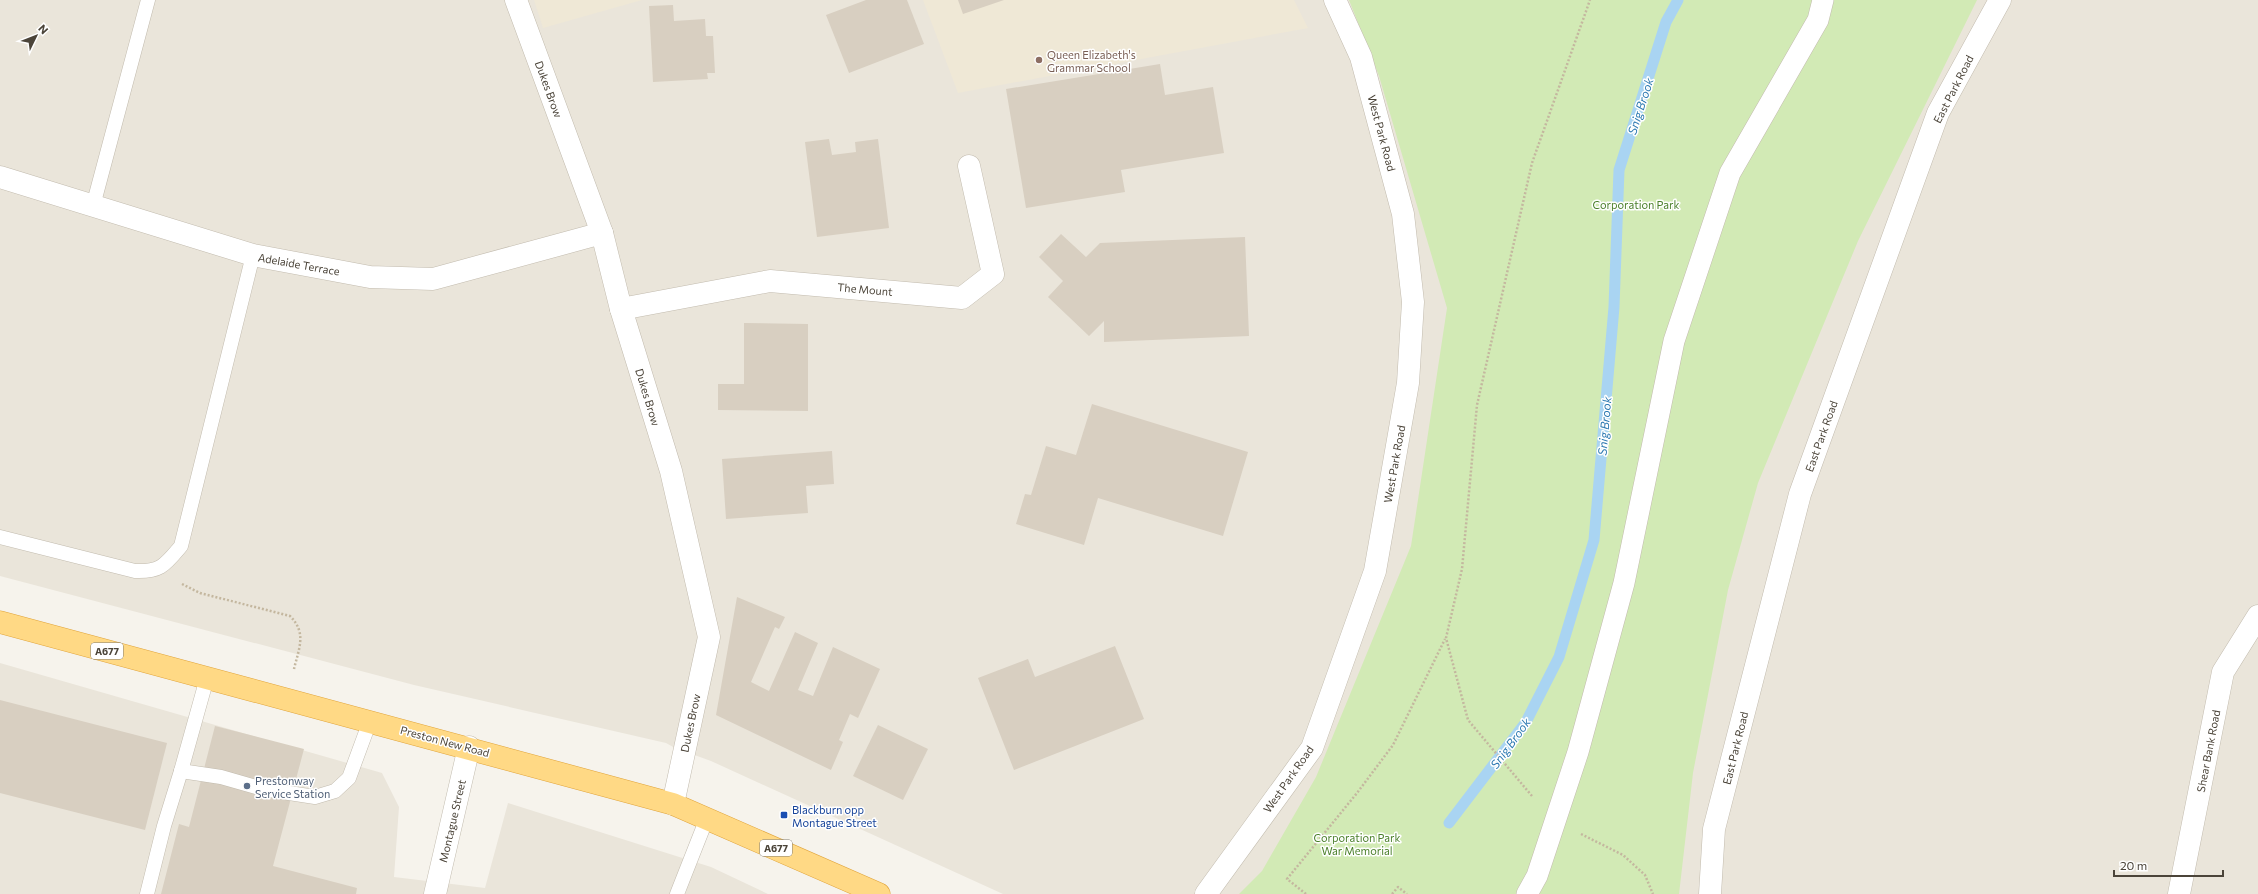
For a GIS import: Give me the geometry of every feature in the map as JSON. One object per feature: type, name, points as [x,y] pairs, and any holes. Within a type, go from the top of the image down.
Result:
[{"type":"highway","name":"Preston New Road","points":[[0,622],[469,747],[673,804],[879,894]]},
{"type":"street","name":"Dukes Brow","points":[[516,0],[602,234],[621,309],[671,471],[709,637],[673,804]]},
{"type":"street","name":"West Park Road","points":[[1206,894],[1312,748],[1375,571],[1408,383],[1413,302],[1404,214],[1361,57],[1335,0]]},
{"type":"street","points":[[1526,894],[1537,876],[1578,752],[1624,583],[1674,341],[1730,173],[1818,20],[1823,0]]},
{"type":"street","name":"East Park Road","points":[[1710,894],[1714,829],[1800,494],[1938,113],[2000,0]]},
{"type":"street","name":"The Mount","points":[[621,309],[770,281],[962,298],[993,274],[969,166]]},
{"type":"street","name":"Adelaide Terrace","points":[[0,177],[253,255],[370,277],[433,280],[602,234]]},
{"type":"street","name":"Shear Bank Road","points":[[2180,894],[2223,672],[2258,616]]},
{"type":"street","name":"Montague Street","points":[[434,894],[469,747]]},
{"type":"lane","points":[[93,206],[148,0]]},
{"type":"lane","points":[[0,537],[135,571],[152,572],[166,563],[181,546],[253,255]]},
{"type":"lane","points":[[147,894],[164,826],[207,678]]},
{"type":"lane","points":[[181,771],[220,777],[263,789],[315,797],[335,791],[349,778],[370,721]]},
{"type":"lane","points":[[677,894],[707,818]]},
{"type":"path","points":[[1306,894],[1287,879],[1357,793],[1393,745],[1446,638],[1462,569],[1477,405],[1532,163],[1590,0]]},
{"type":"path","points":[[180,583],[200,592],[290,616],[294,619],[302,635],[288,699]]},
{"type":"path","points":[[1446,638],[1468,720],[1515,778]]},
{"type":"path","points":[[1555,820],[1623,855],[1645,875],[1653,894]]},
{"type":"path","points":[[1392,894],[1398,887],[1407,894]]},
{"type":"shaded area","points":[[0,0],[2258,0],[2258,894],[1003,894],[711,761],[675,748],[666,743],[414,685],[0,576]]},
{"type":"shaded area","points":[[534,0],[642,0],[543,28]]},
{"type":"shaded area","name":"Queen Elizabeth's Grammar School","points":[[923,0],[1294,0],[1308,28],[958,93]]},
{"type":"shaded area","points":[[0,663],[382,773],[399,807],[394,877],[485,888],[508,803],[711,867],[768,894],[0,894]]},
{"type":"green space","name":"Corporation Park","points":[[1349,0],[1977,0],[1858,241],[1758,483],[1728,590],[1693,773],[1679,894],[1239,894],[1262,871],[1316,777],[1411,546],[1447,308],[1379,76]]},
{"type":"building","points":[[866,0],[907,0],[924,44],[849,73],[826,15]]},
{"type":"building","points":[[958,0],[1004,0],[963,14]]},
{"type":"building","points":[[673,5],[674,21],[705,19],[706,36],[713,36],[715,73],[707,73],[708,79],[653,82],[649,6]]},
{"type":"building","points":[[1160,64],[1165,95],[1213,87],[1224,153],[1121,170],[1125,192],[1026,208],[1006,89]]},
{"type":"building","points":[[829,139],[832,155],[856,152],[855,142],[878,139],[889,228],[817,237],[805,142]]},
{"type":"building","points":[[1061,234],[1086,257],[1100,243],[1245,237],[1249,336],[1104,342],[1104,321],[1089,336],[1048,297],[1063,281],[1039,257]]},
{"type":"building","points":[[744,323],[808,324],[808,411],[718,410],[718,384],[744,384]]},
{"type":"building","points":[[1092,404],[1248,452],[1223,536],[1098,498],[1084,545],[1016,524],[1025,494],[1031,495],[1046,446],[1076,455]]},
{"type":"building","points":[[832,451],[834,484],[806,486],[808,513],[726,519],[722,459]]},
{"type":"building","points":[[737,597],[785,617],[779,629],[775,627],[751,682],[769,691],[795,632],[818,643],[798,690],[813,696],[833,647],[880,669],[858,718],[850,714],[839,740],[843,742],[831,770],[716,715]]},
{"type":"building","points":[[1115,646],[1144,719],[1014,770],[978,678],[1028,659],[1035,677]]},
{"type":"building","points":[[0,700],[167,743],[145,830],[0,793]]},
{"type":"building","points":[[878,725],[928,749],[903,800],[853,776]]},
{"type":"building","name":"Prestonway Service Station","points":[[215,726],[304,749],[273,866],[357,888],[356,894],[161,894],[179,824],[189,827]]},
{"type":"waterway","name":"Snig Brook","points":[[1449,823],[1526,722],[1559,657],[1594,540],[1614,307],[1619,170],[1666,22],[1678,0]]},
{"type":"place","name":"Queen Elizabeth's Grammar School","points":[[1039,60]]},
{"type":"place","name":"Prestonway Service Station","points":[[247,786]]},
{"type":"place","name":"Blackburn opp Montague Street","points":[[784,815]]},
{"type":"park label","name":"Corporation Park War Memorial","points":[[1357,843]]}]
